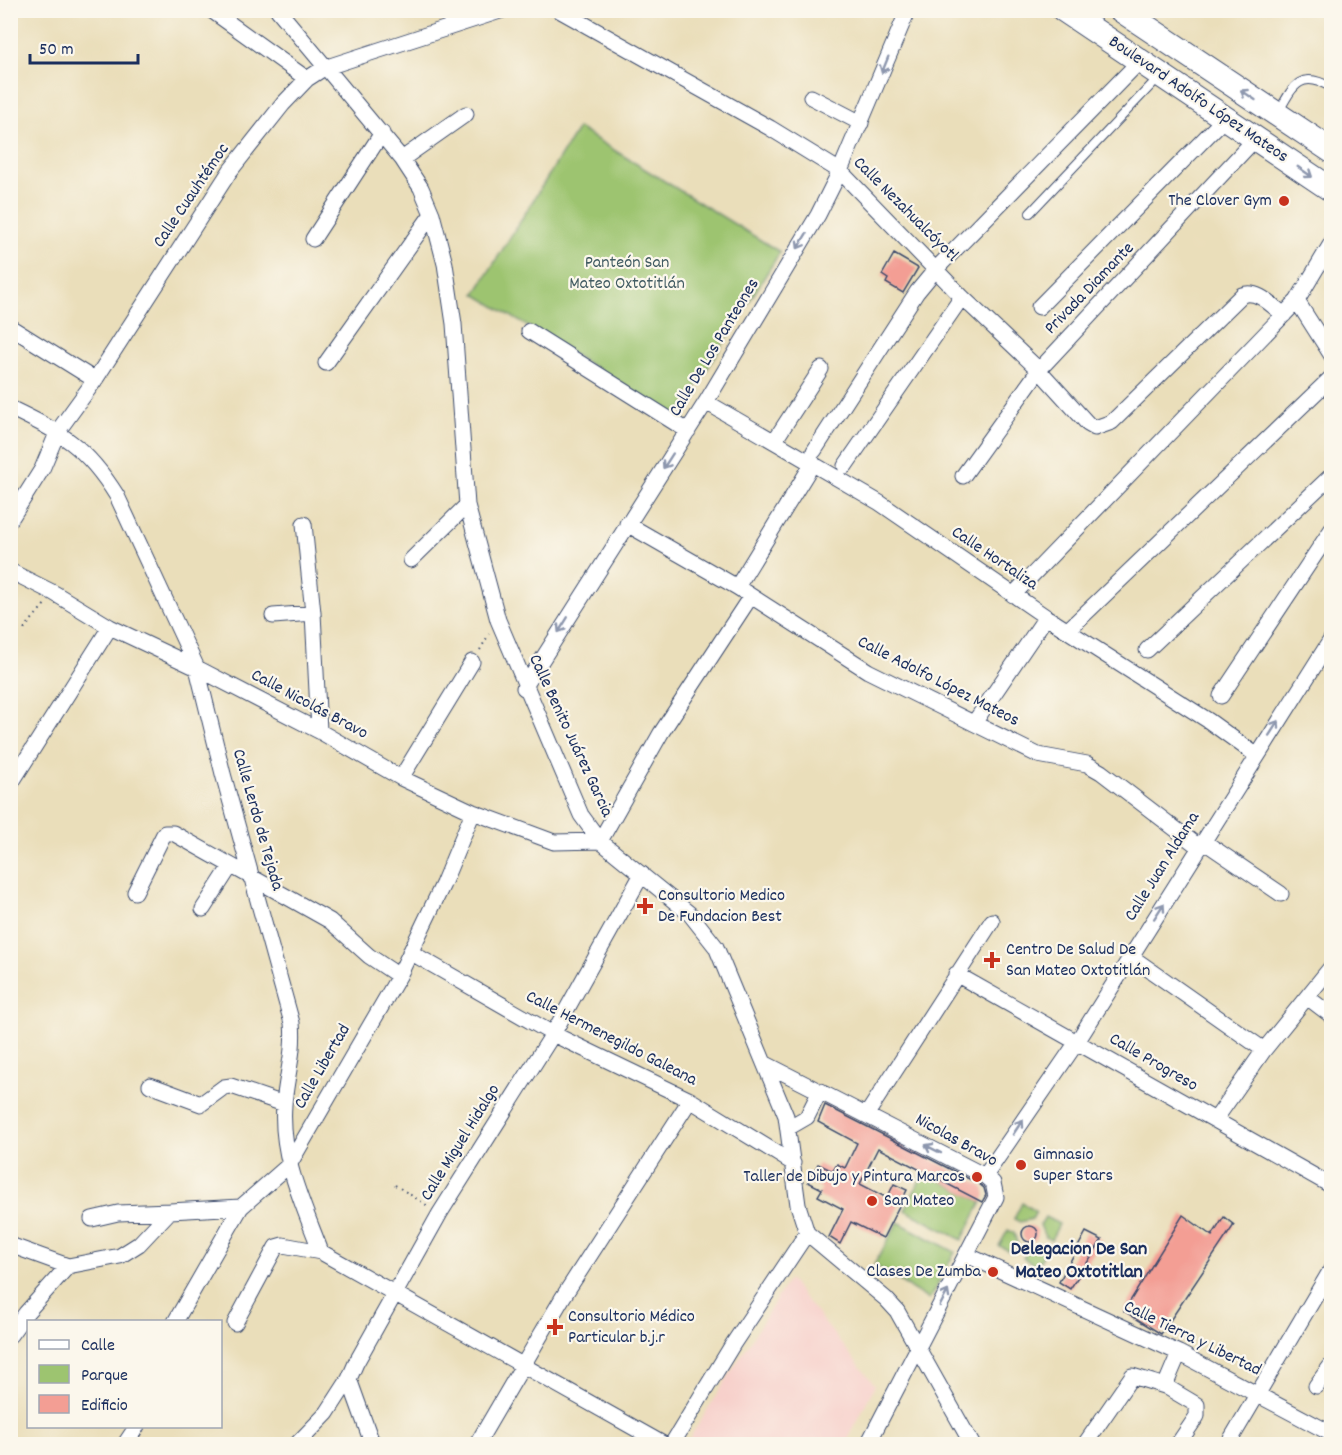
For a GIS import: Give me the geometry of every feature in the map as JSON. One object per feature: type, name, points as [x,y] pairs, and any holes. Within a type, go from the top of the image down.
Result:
[{"type":"main road","name":"Boulevard Adolfo López Mateos","points":[[1064,10],[1332,190]]},
{"type":"main road","name":"Boulevard Adolfo López Mateos","points":[[1121,10],[1332,151]]},
{"type":"street","points":[[210,10],[307,79]]},
{"type":"street","name":"Calle Benito Juárez Garcia","points":[[278,10],[324,68],[382,133],[421,188],[432,214],[445,264],[454,324],[467,505],[498,620],[524,688],[580,815],[600,841],[690,914],[711,938],[786,1116],[798,1205],[807,1233]]},
{"type":"street","name":"Calle Cuauhtémoc","points":[[10,520],[42,469],[58,431],[95,380],[230,171],[283,104],[307,79],[324,68],[503,10]]},
{"type":"street","name":"Calle Nezahualcóyotl","points":[[559,10],[770,128],[840,171],[962,297],[1039,370],[1088,424],[1095,428],[1112,422],[1242,295],[1247,293],[1259,296],[1284,315]]},
{"type":"street","name":"Calle De Los Panteones","points":[[524,688],[688,431],[818,215],[840,171],[908,10]]},
{"type":"street","points":[[737,587],[813,457],[916,292],[936,268],[1140,61]]},
{"type":"street","points":[[811,97],[861,123]]},
{"type":"street","points":[[402,159],[466,114]]},
{"type":"street","points":[[1039,307],[1225,118]]},
{"type":"street","points":[[314,238],[382,133]]},
{"type":"street","name":"Privada Diamante","points":[[963,476],[1039,370],[1256,138]]},
{"type":"street","points":[[326,363],[432,214]]},
{"type":"street","points":[[1013,595],[1297,301],[1332,243]]},
{"type":"street","points":[[845,466],[962,297]]},
{"type":"street","points":[[1297,301],[1332,356]]},
{"type":"street","points":[[10,327],[95,380]]},
{"type":"street","points":[[529,331],[688,431]]},
{"type":"street","points":[[775,440],[821,369]]},
{"type":"street","points":[[1068,630],[1332,377]]},
{"type":"street","name":"Calle Hortaliza","points":[[706,402],[775,440],[813,457],[1013,595],[1209,721],[1256,756]]},
{"type":"street","name":"Calle Lerdo de Tejada","points":[[10,408],[58,431],[89,457],[117,496],[197,668],[223,774],[254,879],[292,1023],[292,1061],[284,1104],[289,1165],[321,1252]]},
{"type":"street","points":[[1147,650],[1332,475]]},
{"type":"street","points":[[411,560],[467,505]]},
{"type":"street","points":[[304,524],[313,613],[319,731]]},
{"type":"street","name":"Calle Adolfo López Mateos","points":[[627,524],[737,587],[868,671],[1038,755],[1087,764],[1201,844],[1281,894]]},
{"type":"street","points":[[1221,696],[1332,529]]},
{"type":"street","name":"Calle Nicolás Bravo","points":[[10,571],[54,593],[110,627],[197,668],[319,731],[401,778],[473,812],[554,842],[600,841]]},
{"type":"street","points":[[600,841],[662,733],[751,596]]},
{"type":"street","points":[[273,616],[313,613]]},
{"type":"street","points":[[974,723],[1046,617]]},
{"type":"street","points":[[10,785],[110,627]]},
{"type":"street","name":"Calle Juan Aldama","points":[[985,1176],[1077,1042],[1332,638]]},
{"type":"street","points":[[401,778],[472,662]]},
{"type":"street","name":"Calle Libertad","points":[[176,1320],[241,1207],[289,1165],[399,976],[473,812]]},
{"type":"street","points":[[135,892],[165,834],[177,835],[330,921],[369,956],[399,976]]},
{"type":"street","points":[[203,909],[231,867]]},
{"type":"street","name":"Calle Miguel Hidalgo","points":[[297,1444],[327,1413],[350,1379],[366,1342],[440,1213],[553,1034],[642,874]]},
{"type":"street","points":[[867,1114],[992,921]]},
{"type":"street","name":"Calle Hermenegildo Galeana","points":[[410,952],[553,1034],[690,1100],[793,1163]]},
{"type":"street","points":[[1130,956],[1264,1050]]},
{"type":"street","points":[[1215,1120],[1264,1050],[1332,966]]},
{"type":"street","name":"Calle Progreso","points":[[956,974],[1332,1186]]},
{"type":"street","points":[[1307,998],[1332,1016]]},
{"type":"street","name":"Nicolas Bravo","points":[[766,1064],[867,1114],[985,1176],[993,1183],[996,1197],[916,1349]]},
{"type":"street","points":[[150,1085],[201,1104],[224,1087],[236,1086],[284,1104]]},
{"type":"street","points":[[788,1128],[807,1117],[820,1090]]},
{"type":"street","points":[[477,1444],[562,1297],[690,1100]]},
{"type":"street","points":[[92,1219],[118,1212],[241,1207]]},
{"type":"street","points":[[10,1245],[68,1266],[120,1256],[130,1251],[170,1211]]},
{"type":"street","points":[[672,1444],[733,1344],[807,1233],[886,1299],[897,1311],[916,1349],[972,1444]]},
{"type":"street","points":[[235,1323],[276,1247],[283,1245],[321,1252],[663,1444]]},
{"type":"street","name":"Calle Tierra y Libertad","points":[[967,1255],[1179,1353],[1259,1393],[1332,1434]]},
{"type":"street","points":[[10,1335],[26,1313],[68,1266]]},
{"type":"street","points":[[1228,1444],[1332,1268]]},
{"type":"street","points":[[867,1444],[916,1349]]},
{"type":"street","points":[[1165,1386],[1179,1353]]},
{"type":"street","points":[[1316,1386],[1332,1364]]},
{"type":"street","points":[[1085,1444],[1129,1377],[1140,1377],[1165,1386],[1197,1405],[1197,1416],[1178,1444]]},
{"type":"street","points":[[350,1379],[372,1443]]},
{"type":"street","points":[[124,1444],[136,1428]]},
{"type":"lane","points":[[1030,213],[1161,75]]},
{"type":"lane","points":[[1277,114],[1290,92],[1301,81],[1310,78],[1332,88]]},
{"type":"path","points":[[24,629],[54,593]]},
{"type":"path","points":[[472,662],[498,620]]},
{"type":"path","points":[[394,1185],[440,1213]]},
{"type":"shaded area","points":[[789,1279],[875,1385],[846,1444],[699,1444],[689,1439]]},
{"type":"green space","name":"Panteón San Mateo Oxtotitlán","points":[[578,128],[780,252],[677,418],[475,294]]},
{"type":"green space","points":[[924,1172],[982,1202],[962,1240],[905,1210]]},
{"type":"green space","points":[[1022,1203],[1036,1212],[1032,1219],[1020,1222],[1014,1219]]},
{"type":"green space","points":[[1045,1217],[1059,1224],[1051,1240],[1045,1237],[1040,1225]]},
{"type":"green space","points":[[898,1222],[955,1252],[929,1300],[874,1265]]},
{"type":"green space","points":[[1008,1230],[1014,1233],[1018,1246],[1014,1253],[999,1246]]},
{"type":"green space","points":[[1040,1247],[1046,1251],[1037,1266],[1023,1258],[1027,1251]]},
{"type":"building","points":[[894,254],[918,268],[903,293],[886,283],[888,279],[882,275]]},
{"type":"building","points":[[825,1105],[979,1184],[984,1188],[986,1195],[982,1202],[878,1148],[860,1184],[887,1198],[894,1184],[907,1190],[883,1238],[851,1222],[840,1244],[829,1237],[843,1209],[818,1196],[822,1189],[808,1182],[818,1164],[833,1171],[837,1164],[845,1168],[857,1143],[818,1122]]},
{"type":"building","points":[[1183,1215],[1212,1236],[1224,1217],[1234,1225],[1161,1334],[1124,1311]]},
{"type":"building","points":[[1030,1226],[1038,1234],[1030,1242],[1022,1234]]},
{"type":"building","points":[[1086,1232],[1102,1240],[1070,1289],[1059,1282]]},
{"type":"place","name":"The Clover Gym","points":[[1284,201]]},
{"type":"place","name":"Consultorio Medico De Fundacion Best","points":[[645,906]]},
{"type":"place","name":"Centro De Salud De San Mateo Oxtotitlán","points":[[992,960]]},
{"type":"place","name":"Gimnasio Super Stars","points":[[1021,1165]]},
{"type":"place","name":"Taller de Dibujo y Pintura Marcos","points":[[977,1177]]},
{"type":"place","name":"San Mateo","points":[[872,1201]]},
{"type":"place","name":"Clases De Zumba","points":[[993,1272]]},
{"type":"place","name":"Consultorio Médico Particular b.j.r","points":[[555,1327]]},
{"type":"district","name":"Delegacion De San Mateo Oxtotitlan","points":[[1079,1262]]}]
